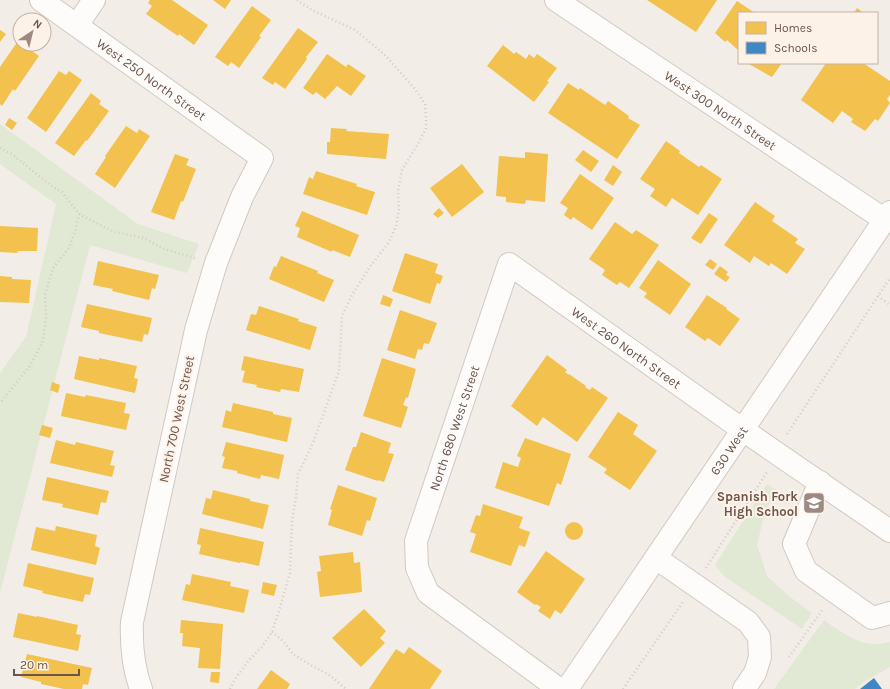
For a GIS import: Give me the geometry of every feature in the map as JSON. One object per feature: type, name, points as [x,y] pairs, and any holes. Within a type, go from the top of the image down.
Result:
[{"type":"street","name":"West 250 North Street","points":[[41,0],[262,158]]},
{"type":"street","points":[[76,25],[94,0]]},
{"type":"street","name":"West 300 North Street","points":[[556,0],[887,216]]},
{"type":"street","name":"North 700 West Street","points":[[141,689],[132,657],[132,622],[196,330],[216,266],[242,197],[262,158]]},
{"type":"street","name":"630 West","points":[[567,689],[887,216]]},
{"type":"street","name":"West 260 North Street","points":[[509,264],[743,430],[890,531]]},
{"type":"street","name":"North 680 West Street","points":[[509,264],[416,541],[417,568],[428,593],[559,689]]},
{"type":"street","points":[[820,482],[794,544],[806,571],[872,618],[890,613]]},
{"type":"street","points":[[656,558],[748,622],[759,637],[760,657],[755,673],[744,689]]},
{"type":"path","points":[[230,689],[235,679],[250,659],[262,647],[272,632],[290,573],[292,520],[298,474],[313,443],[339,371],[342,316],[352,296],[369,268],[388,242],[396,226],[398,191],[402,170],[426,129],[425,104],[415,89],[384,54],[355,30],[312,10],[297,0]]},
{"type":"path","points":[[0,148],[12,154],[50,186],[62,192],[79,214],[114,232],[144,238],[164,249],[216,266]]},
{"type":"path","points":[[0,403],[30,366],[43,341],[46,317],[45,295],[53,268],[69,248],[79,214]]},
{"type":"path","points":[[785,436],[890,278]]},
{"type":"path","points":[[878,296],[890,305]]},
{"type":"path","points":[[704,571],[764,477]]},
{"type":"path","points":[[623,689],[683,601]]},
{"type":"path","points":[[789,657],[824,607]]},
{"type":"path","points":[[272,632],[283,641],[293,654],[307,664],[331,676],[346,689]]},
{"type":"green space","points":[[0,124],[138,224],[199,244],[187,273],[90,245],[0,593],[0,373],[26,337],[56,204],[0,164]]},
{"type":"green space","points":[[767,484],[778,491],[765,511],[757,545],[767,576],[790,597],[812,613],[802,629],[724,576],[715,565]]},
{"type":"green space","points":[[824,620],[848,636],[868,644],[890,642],[890,667],[865,681],[855,689],[774,689]]},
{"type":"building: Homes","points":[[150,0],[172,0],[208,25],[194,45],[146,14],[152,6],[148,3]]},
{"type":"building: Homes","points":[[213,0],[231,0],[225,9]]},
{"type":"building: Homes","points":[[647,0],[717,0],[696,32]]},
{"type":"building: Homes","points":[[737,1],[754,12],[738,12],[738,50],[727,40],[725,42],[715,33]]},
{"type":"building: Homes","points":[[252,6],[271,20],[239,68],[231,62],[228,66],[215,57]]},
{"type":"building: Homes","points":[[857,8],[862,12],[855,12]]},
{"type":"building: Homes","points":[[298,28],[318,42],[306,57],[307,59],[285,89],[275,82],[273,85],[262,78]]},
{"type":"building: Homes","points":[[0,30],[6,34],[0,42]]},
{"type":"building: Homes","points":[[503,45],[514,54],[516,52],[526,59],[529,54],[534,58],[537,54],[557,68],[547,81],[549,82],[534,102],[487,66]]},
{"type":"building: Homes","points":[[12,50],[12,52],[33,52],[39,56],[15,91],[13,89],[2,106],[0,104],[0,67]]},
{"type":"building: Homes","points":[[327,54],[346,67],[348,64],[366,76],[351,96],[337,86],[325,99],[316,92],[313,95],[303,88]]},
{"type":"building: Homes","points":[[749,64],[781,64],[772,77]]},
{"type":"building: Homes","points":[[825,64],[864,64],[890,81],[890,95],[887,99],[890,103],[878,121],[875,119],[865,131],[851,122],[853,119],[842,111],[833,123],[801,100]]},
{"type":"building: Homes","points":[[59,71],[66,75],[69,71],[82,80],[46,132],[27,118]]},
{"type":"building: Homes","points":[[568,83],[579,90],[580,88],[605,105],[608,101],[629,116],[628,118],[640,125],[617,159],[548,113]]},
{"type":"building: Homes","points":[[91,93],[101,101],[99,104],[109,111],[74,156],[55,143]]},
{"type":"building: Homes","points":[[9,118],[17,123],[12,130],[5,125]]},
{"type":"building: Homes","points":[[126,126],[137,133],[139,129],[150,136],[115,188],[95,174],[106,157],[105,156]]},
{"type":"building: Homes","points":[[331,128],[347,129],[346,131],[389,134],[386,159],[327,154],[327,142],[330,142]]},
{"type":"building: Homes","points":[[666,141],[680,151],[679,153],[699,167],[701,165],[722,179],[698,215],[672,198],[666,207],[650,196],[655,189],[640,179]]},
{"type":"building: Homes","points":[[583,150],[599,161],[591,172],[575,160]]},
{"type":"building: Homes","points":[[525,152],[548,154],[545,202],[526,200],[525,204],[506,202],[506,197],[496,196],[499,156],[525,158]]},
{"type":"building: Homes","points":[[175,154],[189,159],[186,165],[196,169],[174,220],[151,212]]},
{"type":"building: Homes","points":[[462,164],[484,192],[452,217],[430,188]]},
{"type":"building: Homes","points":[[613,165],[622,172],[613,186],[604,180]]},
{"type":"building: Homes","points":[[316,171],[357,184],[356,186],[375,192],[367,215],[303,194],[309,177],[313,179]]},
{"type":"building: Homes","points":[[580,174],[614,198],[592,230],[573,217],[571,220],[564,215],[568,208],[560,203]]},
{"type":"building: Homes","points":[[755,202],[775,216],[772,221],[798,239],[795,243],[805,249],[787,274],[771,263],[769,266],[754,256],[750,263],[724,245]]},
{"type":"building: Homes","points":[[439,208],[444,213],[438,218],[433,214]]},
{"type":"building: Homes","points":[[302,211],[359,235],[350,257],[332,250],[332,252],[297,237],[300,228],[295,226]]},
{"type":"building: Homes","points":[[709,213],[718,219],[701,244],[691,238]]},
{"type":"building: Homes","points":[[615,222],[632,234],[636,230],[659,245],[629,288],[620,282],[617,285],[602,275],[605,270],[589,259]]},
{"type":"building: Homes","points":[[0,226],[38,228],[37,251],[18,251],[17,253],[0,252]]},
{"type":"building: Homes","points":[[405,253],[438,264],[435,273],[443,276],[440,284],[437,283],[430,304],[392,291]]},
{"type":"building: Homes","points":[[281,256],[318,271],[317,273],[334,280],[324,302],[269,279],[274,266],[276,267]]},
{"type":"building: Homes","points":[[710,259],[717,264],[713,270],[705,265]]},
{"type":"building: Homes","points":[[658,260],[691,284],[670,315],[644,297],[647,293],[639,288]]},
{"type":"building: Homes","points":[[98,261],[159,275],[155,289],[152,288],[149,300],[112,291],[113,289],[93,285]]},
{"type":"building: Homes","points":[[720,266],[728,272],[726,275],[730,277],[726,282],[714,274]]},
{"type":"building: Homes","points":[[0,276],[12,277],[12,279],[31,280],[29,303],[0,302]]},
{"type":"building: Homes","points":[[383,295],[393,299],[390,307],[380,304]]},
{"type":"building: Homes","points":[[707,295],[727,308],[726,309],[740,319],[720,346],[708,338],[705,341],[685,327]]},
{"type":"building: Homes","points":[[87,304],[152,318],[148,335],[144,334],[142,342],[99,333],[99,331],[81,327]]},
{"type":"building: Homes","points":[[259,306],[299,319],[298,321],[317,327],[310,350],[246,330],[251,314],[256,315]]},
{"type":"building: Homes","points":[[400,310],[437,323],[429,344],[424,343],[422,350],[418,349],[415,359],[387,350]]},
{"type":"building: Homes","points":[[547,355],[567,370],[565,372],[586,386],[585,387],[590,390],[592,387],[608,398],[577,442],[543,417],[537,426],[511,406]]},
{"type":"building: Homes","points":[[79,356],[99,360],[99,358],[137,366],[134,378],[138,379],[135,393],[74,379]]},
{"type":"building: Homes","points":[[244,356],[304,369],[299,392],[281,389],[280,392],[256,387],[257,385],[242,382],[245,371],[241,370]]},
{"type":"building: Homes","points":[[382,358],[416,369],[408,398],[406,397],[403,405],[408,407],[401,428],[363,416]]},
{"type":"building: Homes","points":[[52,382],[60,385],[58,393],[50,390]]},
{"type":"building: Homes","points":[[66,393],[85,397],[86,395],[126,403],[124,413],[130,414],[126,430],[61,416]]},
{"type":"building: Homes","points":[[233,403],[292,418],[287,442],[222,427],[226,410],[231,412]]},
{"type":"building: Homes","points":[[618,412],[638,425],[633,434],[657,451],[630,490],[604,473],[607,469],[588,457]]},
{"type":"building: Homes","points":[[42,425],[53,428],[50,438],[39,435]]},
{"type":"building: Homes","points":[[361,432],[391,443],[388,453],[394,454],[384,482],[345,470],[353,447],[356,447]]},
{"type":"building: Homes","points":[[525,438],[571,454],[561,485],[557,483],[549,506],[495,488],[503,462],[518,467],[521,458],[517,456]]},
{"type":"building: Homes","points":[[56,440],[75,445],[76,442],[114,451],[110,465],[115,466],[112,477],[50,463]]},
{"type":"building: Homes","points":[[226,442],[284,455],[279,479],[261,475],[260,479],[237,473],[237,471],[222,468],[225,457],[222,456]]},
{"type":"building: Homes","points":[[47,477],[109,491],[106,503],[101,502],[98,515],[62,507],[63,504],[42,500]]},
{"type":"building: Homes","points":[[338,485],[377,498],[370,521],[367,520],[362,536],[328,525],[332,510],[330,509]]},
{"type":"building: Homes","points":[[213,490],[269,505],[263,529],[202,514],[206,498],[211,499]]},
{"type":"building: Homes","points":[[483,504],[523,517],[519,528],[530,532],[525,547],[519,545],[511,566],[470,552],[476,534],[470,532],[476,515],[480,516]]},
{"type":"building: Homes","points":[[574,522],[580,525],[583,531],[580,537],[574,540],[568,537],[565,531],[568,525]]},
{"type":"building: Homes","points":[[56,526],[97,535],[95,546],[100,548],[96,565],[31,550],[36,527],[55,531]]},
{"type":"building: Homes","points":[[200,528],[264,542],[259,566],[199,554],[201,545],[197,544]]},
{"type":"building: Homes","points":[[546,551],[585,579],[561,614],[555,610],[550,619],[538,611],[541,607],[536,604],[535,605],[517,592]]},
{"type":"building: Homes","points":[[353,552],[354,563],[360,562],[362,592],[320,597],[317,572],[321,571],[319,556]]},
{"type":"building: Homes","points":[[28,563],[94,578],[90,595],[85,594],[83,602],[42,593],[43,591],[23,586]]},
{"type":"building: Homes","points":[[192,574],[231,582],[230,586],[249,590],[244,613],[182,600],[186,584],[190,585]]},
{"type":"building: Homes","points":[[263,582],[277,585],[274,596],[261,593]]},
{"type":"building: Homes","points":[[364,609],[386,631],[380,638],[385,643],[361,667],[332,638]]},
{"type":"building: Homes","points":[[18,613],[78,625],[76,634],[81,635],[78,651],[13,637]]},
{"type":"building: Homes","points":[[181,620],[223,624],[220,669],[198,668],[200,648],[182,646],[183,633],[180,633]]},
{"type":"building: Homes","points":[[409,647],[442,671],[430,689],[369,689],[396,649],[404,654]]},
{"type":"building: Homes","points":[[27,654],[92,668],[88,685],[83,684],[82,689],[64,689],[41,684],[41,682],[21,677]]},
{"type":"building: Homes","points":[[271,670],[290,684],[287,689],[257,689]]},
{"type":"building: Homes","points":[[211,672],[220,672],[219,683],[210,682]]},
{"type":"building: Schools","points":[[874,678],[882,689],[860,689]]},
{"type":"place","name":"Spanish Fork High School","points":[[814,503]]}]
